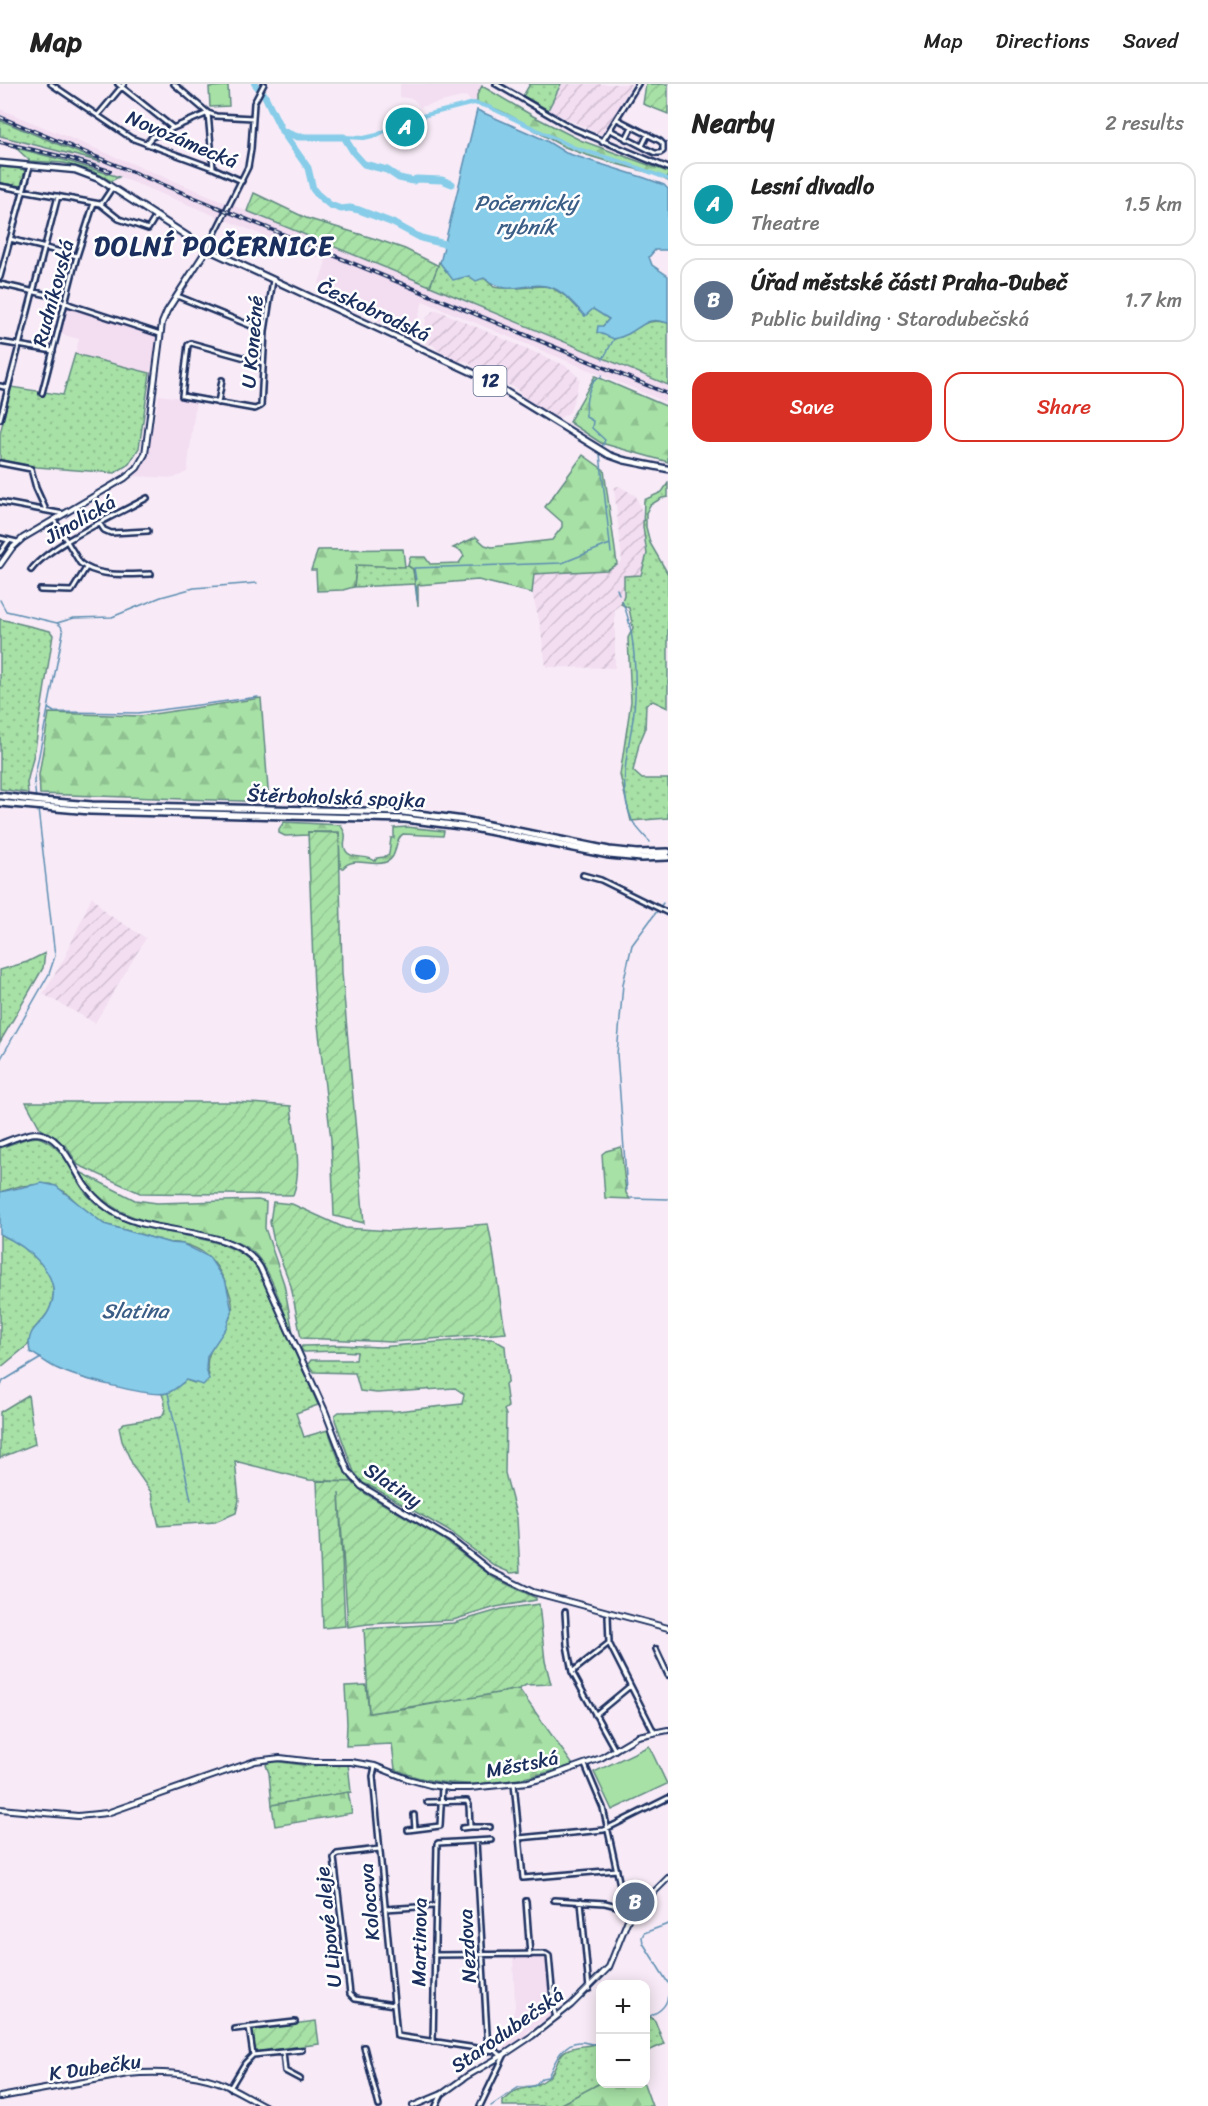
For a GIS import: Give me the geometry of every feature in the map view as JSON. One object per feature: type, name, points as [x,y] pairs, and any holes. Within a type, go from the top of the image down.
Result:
[{"type":"highway","name":"Štěrboholská spojka","points":[[0,796],[31,804]]},
{"type":"highway","name":"Štěrboholská spojka","points":[[0,803],[90,811],[405,819],[457,825],[609,855],[641,858],[668,857]]},
{"type":"highway","name":"Štěrboholská spojka","points":[[42,805],[404,812],[473,821],[609,850],[637,853],[668,852]]},
{"type":"main road","name":"Českobrodská","points":[[0,163],[75,170],[99,179],[207,249],[482,377],[609,454],[623,460],[668,469]]},
{"type":"street","name":"Novozámecká","points":[[51,84],[131,138],[242,181]]},
{"type":"street","points":[[174,84],[208,113],[216,116],[253,118]]},
{"type":"street","points":[[496,84],[572,128],[668,168]]},
{"type":"street","points":[[602,142],[638,84]]},
{"type":"street","points":[[98,115],[121,85],[172,127]]},
{"type":"street","points":[[0,565],[17,542],[125,478],[141,462],[146,444],[160,334],[167,311],[207,249],[248,167],[252,150],[254,103],[263,85]]},
{"type":"street","points":[[146,144],[152,137],[172,127],[208,113]]},
{"type":"street","points":[[208,113],[213,168]]},
{"type":"street","points":[[610,130],[655,153],[663,151],[663,144],[617,119]]},
{"type":"street","points":[[626,139],[632,126]]},
{"type":"street","points":[[642,147],[648,134]]},
{"type":"street","points":[[0,277],[30,166]]},
{"type":"street","points":[[0,186],[94,202],[119,219],[148,229],[156,216]]},
{"type":"street","points":[[100,204],[112,188]]},
{"type":"street","points":[[0,419],[58,196]]},
{"type":"street","name":"Rudníkovská","points":[[42,393],[77,256],[94,202]]},
{"type":"street","points":[[10,239],[77,256]]},
{"type":"street","name":"U Konečné","points":[[218,403],[255,410],[261,406],[265,332],[273,280]]},
{"type":"street","points":[[0,284],[48,295],[65,303],[160,334]]},
{"type":"street","points":[[177,296],[265,332]]},
{"type":"street","points":[[0,342],[53,351]]},
{"type":"street","points":[[222,380],[218,403],[182,396],[189,344],[194,343],[263,363]]},
{"type":"street","points":[[0,386],[8,388]]},
{"type":"street","points":[[0,463],[31,469],[36,488],[46,510]]},
{"type":"street","name":"Jinolická","points":[[31,570],[38,560],[67,542],[147,498]]},
{"type":"street","points":[[0,502],[64,514]]},
{"type":"street","points":[[54,520],[80,563],[86,568],[105,573],[151,574]]},
{"type":"street","points":[[100,524],[111,534],[148,531]]},
{"type":"street","points":[[0,538],[17,542]]},
{"type":"street","points":[[0,553],[9,540]]},
{"type":"street","points":[[40,590],[72,591],[86,568]]},
{"type":"street","points":[[583,875],[601,880],[668,913]]},
{"type":"street","name":"Slatiny","points":[[0,1144],[27,1135],[37,1133],[43,1135],[63,1148],[85,1186],[100,1203],[117,1214],[138,1222],[230,1243],[245,1250],[260,1267],[325,1411],[341,1454],[354,1479],[370,1492],[450,1539],[492,1572],[533,1592],[668,1628]]},
{"type":"street","points":[[565,1612],[567,1645],[572,1672],[615,1750]]},
{"type":"street","points":[[608,1616],[609,1643],[654,1732]]},
{"type":"street","points":[[572,1672],[609,1643]]},
{"type":"street","points":[[656,1648],[668,1675]]},
{"type":"street","points":[[595,1715],[631,1685]]},
{"type":"street","name":"Městská","points":[[0,1809],[78,1816],[107,1813],[255,1761],[271,1758],[314,1762],[351,1762],[375,1766],[408,1779],[442,1787],[470,1788],[514,1784],[537,1780],[585,1765],[615,1750],[634,1737],[668,1730]]},
{"type":"street","points":[[585,1765],[603,1808],[625,1908],[629,1917]]},
{"type":"street","name":"Kolocova","points":[[375,1766],[373,1776],[397,2036],[433,2042]]},
{"type":"street","points":[[514,1784],[523,1878],[617,1870]]},
{"type":"street","points":[[408,1830],[440,1826],[442,1787]]},
{"type":"street","points":[[519,1838],[608,1829],[668,1797]]},
{"type":"street","points":[[427,1802],[467,1802],[470,1827]]},
{"type":"street","points":[[414,1815],[415,1829]]},
{"type":"street","points":[[462,1828],[490,1827]]},
{"type":"street","points":[[476,1841],[491,1840]]},
{"type":"street","name":"Martinova","points":[[433,2042],[438,1843],[476,1841]]},
{"type":"street","name":"Nezdova","points":[[476,1841],[488,2051]]},
{"type":"street","name":"U Lipové aleje","points":[[379,1849],[337,1854],[334,1858],[350,1994],[355,1999],[394,2005]]},
{"type":"street","name":"Starodubečská","points":[[413,2106],[442,2094],[503,2055],[556,2017],[589,1989],[613,1960],[629,1917],[668,1878]]},
{"type":"street","points":[[554,1900],[605,1903],[625,1908]]},
{"type":"street","points":[[526,1901],[530,1954]]},
{"type":"street","points":[[581,1901],[589,1989]]},
{"type":"street","points":[[385,1909],[435,1906]]},
{"type":"street","points":[[434,1955],[546,1954],[549,1956],[556,2017]]},
{"type":"street","points":[[235,2029],[295,2022]]},
{"type":"street","points":[[249,2027],[253,2055]]},
{"type":"street","points":[[433,2042],[496,2051],[503,2055],[480,2106]]},
{"type":"street","points":[[363,2047],[379,2106]]},
{"type":"street","points":[[230,2088],[245,2063],[253,2055],[302,2049]]},
{"type":"street","points":[[283,2052],[285,2072],[300,2079]]},
{"type":"street","name":"K Dubečku","points":[[0,2097],[140,2073],[195,2077],[218,2082],[265,2106]]},
{"type":"street","points":[[436,2106],[442,2094]]},
{"type":"shaded area","points":[[400,84],[482,84],[482,86],[476,102],[471,102],[466,96],[420,107],[413,99],[400,97]]},
{"type":"shaded area","points":[[561,84],[631,84],[604,136],[548,110]]},
{"type":"shaded area","points":[[0,109],[668,385],[668,403],[423,301],[413,336],[316,292],[326,261],[120,177],[67,161],[0,145],[0,136],[92,159],[0,121]]},
{"type":"shaded area","points":[[67,306],[158,335],[150,373],[75,354],[79,339],[60,334]]},
{"type":"shaded area","points":[[437,310],[570,369],[580,379],[570,412],[560,418],[556,417],[524,397],[514,387],[478,371],[467,361],[459,361],[433,345],[426,344],[423,336],[426,319]]},
{"type":"shaded area","points":[[159,395],[196,400],[187,472],[174,478],[131,476],[142,467],[148,455]]},
{"type":"shaded area","points":[[619,486],[636,496],[642,512],[647,554],[641,576],[624,576],[624,595],[621,604],[615,609],[615,668],[546,667],[540,624],[532,593],[534,574],[607,570],[622,561],[614,487]]},
{"type":"shaded area","points":[[92,896],[106,913],[146,938],[95,1023],[43,994],[65,957]]},
{"type":"shaded area","points":[[513,1957],[541,1958],[549,1963],[553,1962],[556,2010],[552,2010],[552,2016],[546,2022],[539,2023],[528,2031],[524,2038],[504,2050],[515,2006]]},
{"type":"green space","points":[[530,84],[561,84],[548,110],[523,96]]},
{"type":"green space","points":[[646,84],[668,84],[668,114],[643,104]]},
{"type":"green space","points":[[228,86],[229,106],[210,107],[209,87]]},
{"type":"green space","points":[[482,86],[580,140],[668,172],[668,181],[655,174],[598,159],[565,147],[511,116],[477,103],[477,95]]},
{"type":"green space","points":[[0,120],[101,162],[0,136]]},
{"type":"green space","points":[[16,148],[119,177],[111,181],[92,171],[64,163],[30,161]]},
{"type":"green space","points":[[0,167],[23,169],[25,172],[21,186],[0,183]]},
{"type":"green space","points":[[254,193],[306,218],[405,249],[435,264],[438,266],[430,286],[247,211]]},
{"type":"green space","points":[[439,262],[443,264],[446,272],[484,278],[494,287],[551,287],[567,297],[585,316],[592,308],[609,319],[603,326],[628,334],[647,323],[657,321],[668,323],[668,385],[430,286]]},
{"type":"green space","points":[[75,354],[150,373],[139,448],[129,464],[115,473],[37,467],[0,460],[0,434],[11,387],[63,395]]},
{"type":"green space","points":[[595,376],[668,407],[668,462],[601,443],[569,422]]},
{"type":"green space","points":[[583,455],[604,470],[617,564],[607,570],[534,574],[532,593],[478,580],[418,585],[418,606],[413,569],[408,566],[410,557],[425,557],[430,564],[459,563],[464,556],[461,551],[453,548],[476,537],[485,545],[492,547],[552,540],[562,527],[562,522],[545,507]]},
{"type":"green space","points":[[668,483],[668,497],[650,505],[646,513],[646,527],[650,543],[668,574],[668,708],[653,701],[646,704],[645,730],[639,744],[633,771],[642,779],[668,779],[668,818],[631,821],[620,775],[631,701],[628,638],[633,628],[629,608],[621,604],[624,595],[624,576],[641,575],[647,554],[643,527],[644,500],[662,492]]},
{"type":"green space","points":[[403,549],[405,567],[356,565],[354,587],[343,590],[317,591],[316,570],[311,570],[318,550]]},
{"type":"green space","points":[[356,565],[408,566],[413,569],[415,584],[354,587]]},
{"type":"green space","points":[[0,619],[50,631],[53,635],[35,749],[27,783],[28,793],[0,789]]},
{"type":"green space","points":[[261,698],[269,802],[40,794],[39,775],[49,713],[140,716]]},
{"type":"green space","points":[[284,822],[341,825],[345,834],[344,847],[347,853],[375,861],[389,854],[391,838],[394,838],[394,828],[444,831],[443,836],[403,834],[390,860],[375,864],[352,862],[340,868],[339,832],[308,832],[308,835],[285,836],[279,833]]},
{"type":"green space","points":[[308,832],[339,833],[342,973],[364,1223],[334,1216],[331,1140],[314,989]]},
{"type":"green space","points":[[45,953],[43,968],[0,1042],[0,970],[27,962]]},
{"type":"green space","points":[[26,1102],[235,1102],[291,1106],[298,1162],[293,1195],[140,1193],[78,1165],[67,1147],[40,1128]]},
{"type":"green space","points":[[38,1137],[57,1149],[86,1194],[106,1211],[129,1223],[145,1228],[218,1243],[249,1259],[260,1272],[318,1405],[296,1413],[304,1437],[328,1430],[340,1463],[352,1482],[309,1480],[235,1461],[239,1500],[236,1513],[215,1522],[159,1526],[151,1492],[134,1468],[122,1441],[119,1427],[124,1423],[161,1417],[165,1409],[162,1394],[171,1391],[186,1380],[194,1383],[209,1375],[208,1358],[232,1312],[229,1291],[213,1262],[201,1251],[185,1244],[170,1243],[104,1224],[67,1193],[50,1184],[20,1186],[0,1192],[0,1148],[28,1138]]},
{"type":"green space","points":[[621,1147],[626,1193],[630,1199],[605,1198],[602,1154]]},
{"type":"green space","points":[[80,1172],[135,1200],[157,1203],[258,1200],[266,1202],[265,1228],[284,1284],[294,1338],[267,1272],[251,1250],[226,1239],[152,1223],[119,1210],[104,1201]]},
{"type":"green space","points":[[273,1202],[292,1204],[345,1228],[391,1231],[488,1224],[506,1333],[392,1342],[301,1338],[291,1286],[274,1242],[270,1222]]},
{"type":"green space","points":[[0,1234],[21,1246],[41,1263],[52,1284],[53,1296],[50,1308],[32,1332],[29,1344],[0,1368]]},
{"type":"green space","points":[[493,1339],[505,1346],[508,1381],[505,1384],[508,1407],[504,1410],[506,1415],[505,1473],[517,1518],[520,1572],[511,1573],[495,1566],[447,1530],[363,1483],[354,1472],[335,1420],[335,1415],[339,1412],[397,1411],[462,1404],[464,1394],[455,1388],[377,1393],[360,1391],[355,1373],[314,1372],[308,1364],[311,1360],[356,1360],[357,1352],[304,1352],[301,1349],[302,1346],[380,1347]]},
{"type":"green space","points":[[28,1395],[35,1444],[0,1458],[0,1412]]},
{"type":"green space","points":[[317,1481],[352,1482],[364,1493],[441,1538],[494,1578],[536,1600],[496,1607],[453,1620],[348,1627],[339,1493],[345,1626],[323,1628]]},
{"type":"green space","points":[[539,1604],[545,1661],[551,1684],[526,1685],[519,1689],[476,1697],[369,1713],[364,1629],[454,1623],[502,1609]]},
{"type":"green space","points":[[366,1685],[369,1713],[519,1689],[573,1765],[529,1777],[484,1784],[438,1782],[395,1769],[392,1744],[346,1746],[345,1686]]},
{"type":"green space","points":[[649,1746],[667,1784],[612,1810],[594,1772]]},
{"type":"green space","points":[[274,1761],[309,1766],[348,1763],[351,1792],[272,1805],[266,1765]]},
{"type":"green space","points":[[348,1792],[352,1813],[275,1826],[272,1805]]},
{"type":"green space","points":[[650,2017],[655,2021],[664,2044],[650,2050],[650,2034]]},
{"type":"green space","points":[[316,2021],[319,2044],[254,2052],[253,2029]]},
{"type":"green space","points":[[596,2043],[596,2086],[582,2095],[557,2106],[503,2106],[503,2101],[514,2092],[537,2085],[548,2078],[565,2051],[574,2047]]},
{"type":"green space","points":[[596,2085],[596,2088],[645,2088],[652,2106],[557,2106]]},
{"type":"water","name":"Počernický rybník","points":[[477,110],[545,140],[566,153],[645,178],[664,185],[668,189],[668,250],[655,250],[649,257],[652,265],[668,276],[668,323],[651,321],[614,339],[597,332],[598,326],[603,326],[609,319],[593,309],[585,316],[566,296],[553,288],[535,285],[503,287],[484,278],[476,281],[469,276],[453,280],[440,263]]},
{"type":"water","name":"Slatina","points":[[42,1183],[56,1186],[104,1224],[170,1243],[183,1244],[209,1257],[226,1283],[232,1311],[226,1328],[207,1356],[206,1368],[209,1379],[203,1385],[186,1380],[167,1393],[130,1390],[67,1373],[30,1352],[29,1343],[32,1332],[50,1308],[53,1296],[52,1284],[48,1273],[31,1254],[0,1234],[0,1192]]},
{"type":"waterway","points":[[255,84],[264,94],[282,131],[308,168],[313,189],[330,205],[341,209],[359,210],[393,223],[421,238],[453,244]]},
{"type":"waterway","points":[[344,137],[364,138],[377,135],[406,120],[474,103],[489,107],[575,148],[668,179]]},
{"type":"waterway","points":[[282,131],[298,137],[344,137],[364,164],[387,170],[399,178],[413,181],[416,179],[442,180],[452,184]]},
{"type":"waterway","points":[[603,359],[614,339]]},
{"type":"waterway","points":[[602,375],[594,380],[586,402],[586,417],[593,421],[592,428],[605,440],[602,447]]},
{"type":"waterway","points":[[600,454],[611,553]]},
{"type":"waterway","points":[[416,580],[414,568],[562,563],[610,544]]},
{"type":"waterway","points":[[57,623],[74,618],[112,617],[161,597],[194,588],[257,583]]},
{"type":"waterway","points":[[416,586],[417,600]]},
{"type":"waterway","points":[[617,589],[619,594]]},
{"type":"waterway","points":[[0,600],[6,611],[57,623],[63,632],[34,781],[36,799]]},
{"type":"waterway","points":[[622,601],[630,626],[635,685],[625,793],[632,820],[650,842]]},
{"type":"waterway","points":[[49,709],[54,712],[138,713],[258,697]]},
{"type":"waterway","points":[[0,1060],[49,974],[55,956],[38,809]]},
{"type":"waterway","points":[[627,1190],[617,1054],[623,984],[632,945],[663,903]]},
{"type":"waterway","points":[[631,1198],[668,1199]]},
{"type":"waterway","points":[[0,1388],[3,1381],[41,1358]]},
{"type":"waterway","points":[[168,1393],[191,1500]]},
{"type":"waterway","points":[[668,1924],[644,1933],[642,1937],[643,1943],[668,1983]]},
{"type":"waterway","points":[[650,2016],[663,2007],[668,1996]]},
{"type":"waterway","points":[[491,2106],[519,2087],[534,2086],[542,2078],[548,2077],[560,2054],[575,2042],[596,2043]]},
{"type":"railway","points":[[0,117],[668,394]]},
{"type":"railway","points":[[0,142],[68,158],[110,171]]},
{"type":"place","name":"Lesní divadlo","points":[[405,127]]},
{"type":"place","name":"Úřad městské části Praha-Dubeč","points":[[635,1902]]},
{"type":"district","name":"DOLNÍ POČERNICE","points":[[214,246]]}]
